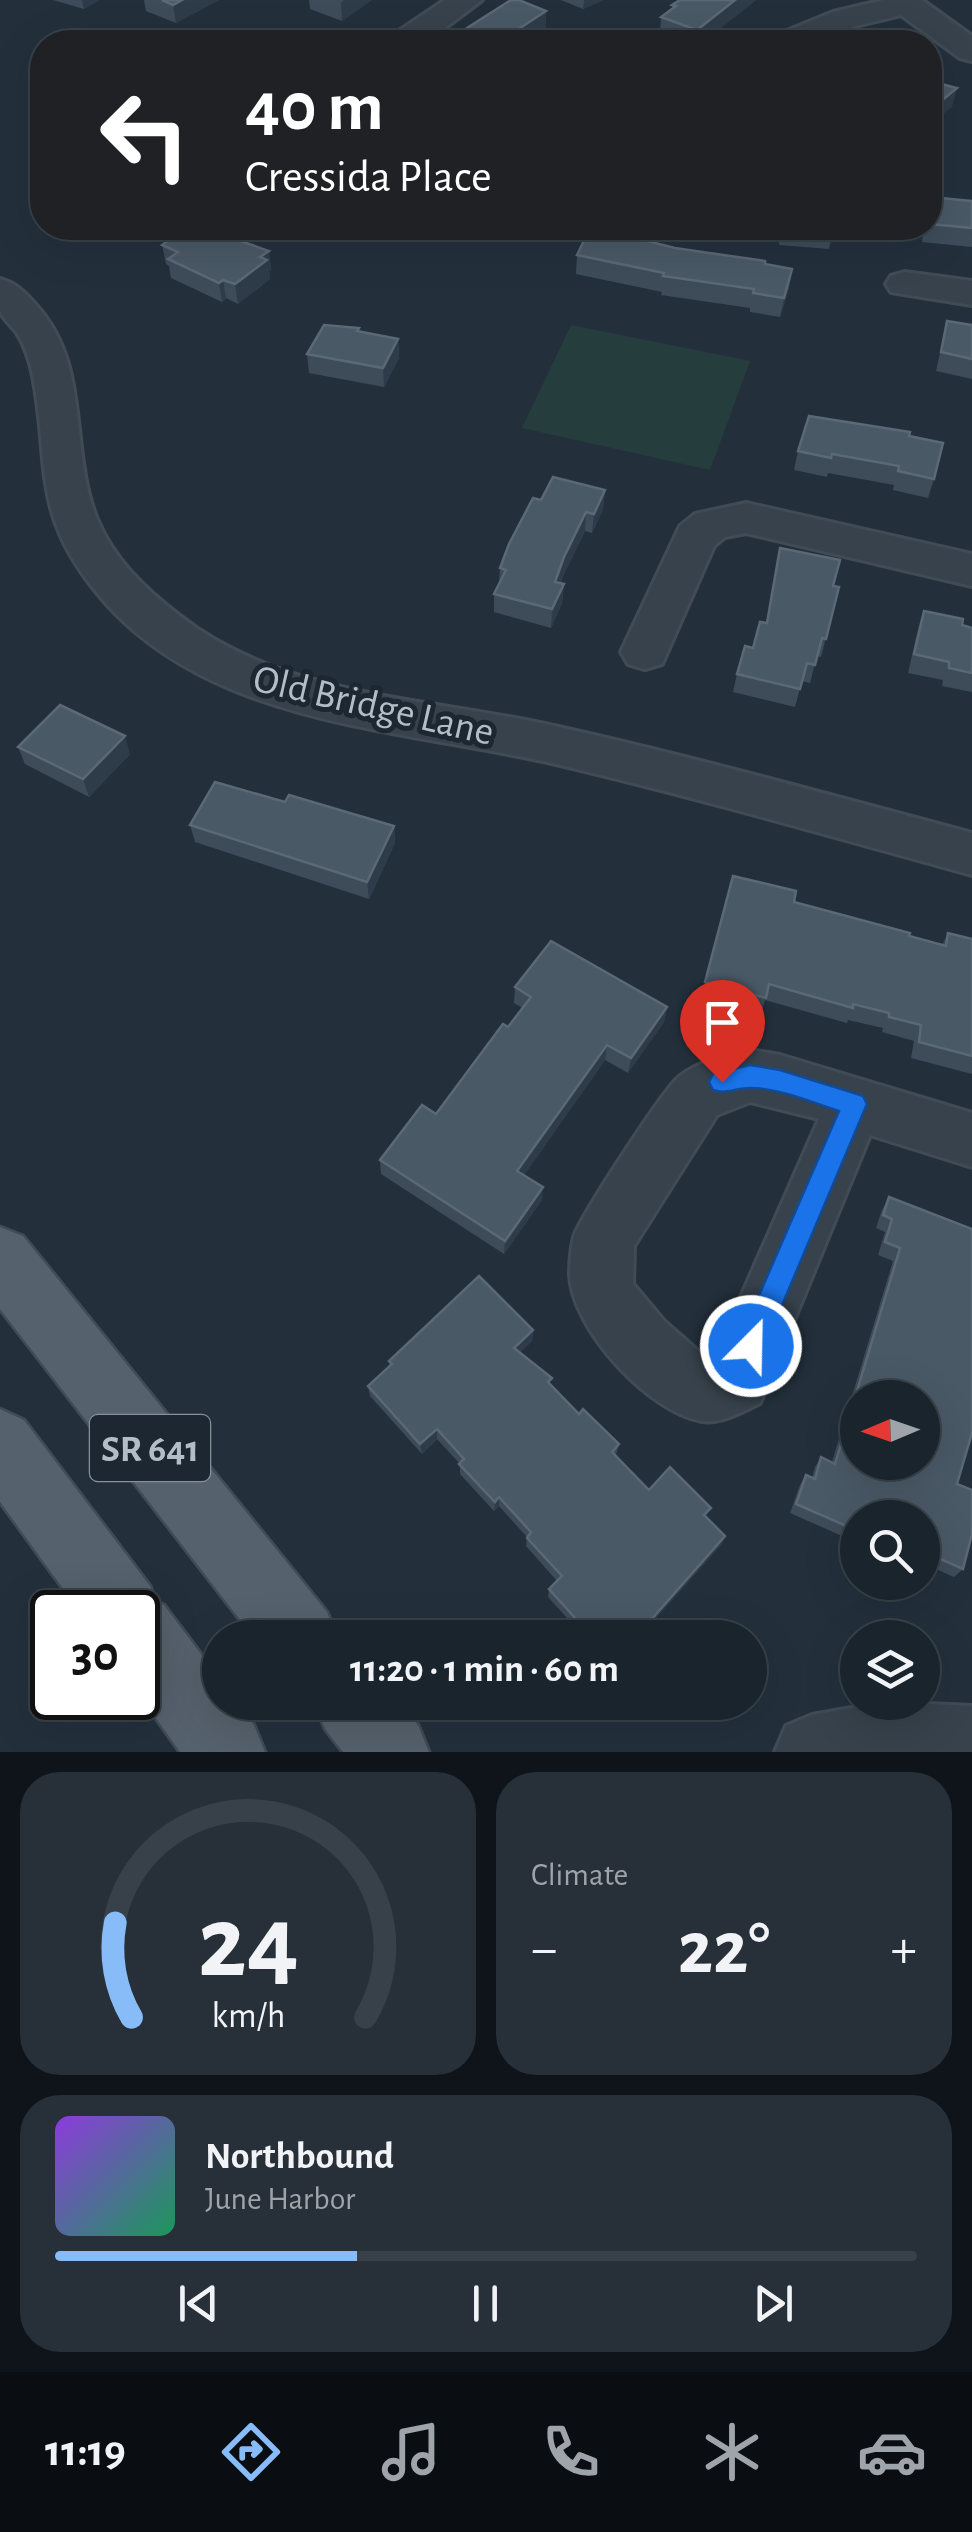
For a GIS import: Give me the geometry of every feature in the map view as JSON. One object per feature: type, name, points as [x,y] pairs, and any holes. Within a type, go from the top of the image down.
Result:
[{"type":"main road","name":"SR 641","points":[[0,1258],[286,1620]]},
{"type":"main road","name":"SR 641","points":[[0,1444],[108,1590]]},
{"type":"main road","points":[[160,1661],[227,1752]]},
{"type":"main road","points":[[366,1720],[391,1752]]},
{"type":"street","points":[[422,30],[466,0]]},
{"type":"street","points":[[818,30],[904,2],[972,51]]},
{"type":"street","points":[[905,284],[972,293]]},
{"type":"street","name":"Old Bridge Lane","points":[[0,291],[42,341],[55,380],[63,475],[75,520],[96,560],[120,590],[159,626],[207,658],[250,678],[323,701],[549,744],[972,854]]},
{"type":"street","points":[[645,652],[696,537],[711,525],[728,520],[746,518],[972,570]]},
{"type":"street","points":[[854,1104],[736,1380],[718,1390],[693,1386],[621,1323],[604,1294],[600,1262],[606,1237],[697,1097],[722,1082],[750,1076],[780,1081],[972,1140]]},
{"type":"street","points":[[812,1752],[896,1737],[972,1742]]},
{"type":"green space","points":[[571,325],[750,361],[710,470],[522,428]]},
{"type":"building","points":[[511,0],[546,11],[517,30],[464,30]]},
{"type":"building","points":[[680,0],[735,0],[697,30],[661,17]]},
{"type":"building","points":[[942,84],[957,88],[942,100]]},
{"type":"building","points":[[942,198],[972,201],[972,228],[942,225]]},
{"type":"building","points":[[169,240],[238,240],[269,251],[260,257],[267,260],[235,284],[223,280],[219,283],[168,259],[178,252],[162,245]]},
{"type":"building","points":[[584,240],[643,240],[792,269],[784,298],[753,293],[754,289],[663,276],[664,273],[577,255]]},
{"type":"building","points":[[947,321],[972,325],[972,359],[941,352]]},
{"type":"building","points":[[324,325],[359,328],[357,331],[398,339],[383,368],[307,354]]},
{"type":"building","points":[[809,416],[910,432],[909,436],[943,443],[934,479],[898,471],[899,466],[798,451]]},
{"type":"building","points":[[553,477],[605,490],[594,514],[586,512],[564,557],[555,582],[564,584],[552,609],[494,594],[506,570],[500,568],[509,544],[533,498],[541,500]]},
{"type":"building","points":[[780,548],[840,560],[833,586],[839,587],[826,639],[822,638],[815,665],[807,663],[800,689],[737,674],[745,646],[753,648],[760,622],[767,623]]},
{"type":"building","points":[[924,611],[963,619],[962,625],[972,628],[972,673],[949,668],[949,662],[914,654]]},
{"type":"building","points":[[60,705],[125,736],[83,779],[18,747]]},
{"type":"building","points":[[215,782],[285,802],[289,795],[394,826],[367,882],[190,825]]},
{"type":"building","points":[[733,876],[796,891],[794,902],[946,946],[948,933],[972,939],[972,1056],[919,1042],[921,1025],[889,1017],[889,1013],[853,1004],[853,1008],[769,984],[766,998],[705,982]]},
{"type":"building","points":[[551,941],[667,1007],[631,1058],[607,1045],[517,1171],[543,1187],[505,1241],[380,1160],[422,1105],[436,1114],[503,1024],[508,1027],[531,997],[515,987]]},
{"type":"building","points":[[889,1197],[972,1229],[972,1433],[957,1484],[972,1490],[972,1534],[963,1569],[940,1559],[940,1500],[840,1500],[840,1523],[796,1504],[806,1475],[815,1479],[821,1457],[835,1464],[840,1447],[840,1480],[940,1480],[940,1380],[860,1380],[900,1248],[885,1242],[892,1219],[883,1215]]},
{"type":"building","points":[[479,1276],[533,1330],[514,1348],[552,1378],[548,1382],[579,1414],[583,1409],[619,1444],[612,1452],[649,1490],[670,1467],[711,1508],[704,1515],[725,1536],[651,1620],[577,1620],[549,1589],[562,1576],[527,1538],[531,1532],[499,1497],[495,1502],[459,1464],[464,1459],[437,1429],[420,1444],[368,1386],[392,1364],[389,1361]]},
{"type":"route","points":[[722,1082],[750,1076],[780,1081],[854,1104],[751,1346]]}]
